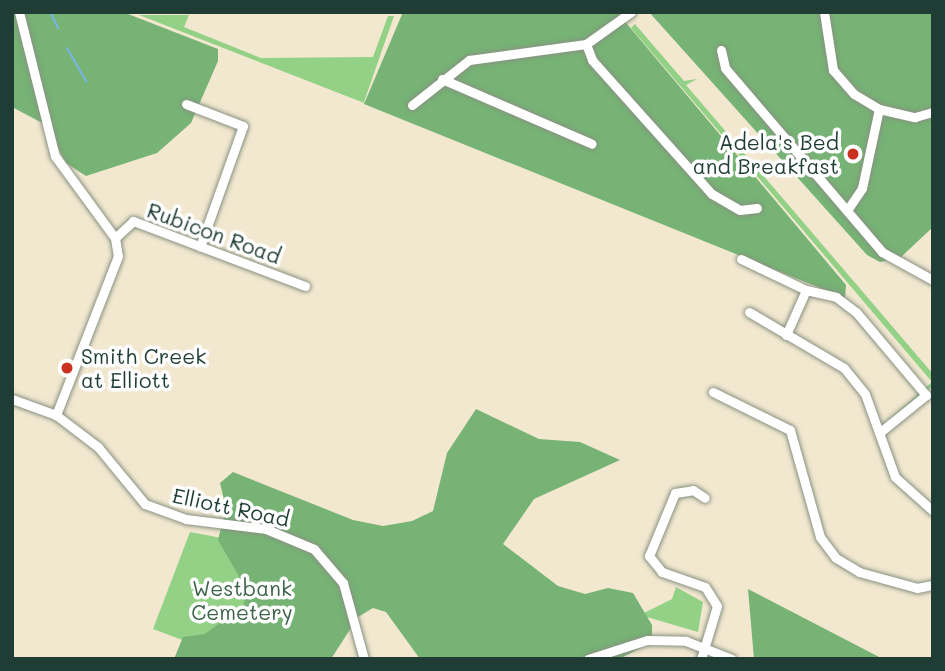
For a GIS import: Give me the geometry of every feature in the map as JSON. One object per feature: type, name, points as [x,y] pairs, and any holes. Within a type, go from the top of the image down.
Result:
[{"type":"street","points":[[19,12],[55,156],[115,238],[118,256],[57,415]]},
{"type":"street","points":[[824,12],[833,70],[853,94],[880,109],[915,117],[933,112]]},
{"type":"street","points":[[412,105],[469,60],[586,44],[629,13]]},
{"type":"street","points":[[586,44],[592,60],[712,194],[740,210],[757,208]]},
{"type":"street","points":[[721,50],[725,68],[882,252],[933,280]]},
{"type":"street","points":[[442,79],[592,144]]},
{"type":"street","points":[[187,104],[243,126],[201,247]]},
{"type":"street","points":[[848,209],[862,188],[880,109]]},
{"type":"street","name":"Rubicon Road","points":[[115,238],[133,221],[305,286]]},
{"type":"street","points":[[741,259],[806,290],[836,297],[856,312],[926,395],[879,433]]},
{"type":"street","points":[[786,335],[806,290]]},
{"type":"street","points":[[749,312],[844,368],[865,394],[895,477],[933,511]]},
{"type":"street","points":[[713,392],[790,430],[820,537],[836,558],[859,572],[917,588],[933,585]]},
{"type":"street","name":"Elliott Road","points":[[12,399],[57,415],[98,447],[145,504],[186,519],[266,529],[314,549],[348,593],[364,659]]},
{"type":"street","points":[[701,659],[717,606],[705,587],[662,572],[649,556],[674,493],[693,490],[705,498]]},
{"type":"street","points":[[588,659],[647,640],[704,646],[732,659]]},
{"type":"green space","points":[[12,12],[123,12],[218,49],[218,61],[191,123],[157,153],[86,176],[66,163],[46,125],[12,107]]},
{"type":"green space","points":[[403,12],[617,12],[846,285],[845,298],[364,104]]},
{"type":"green space","points":[[649,12],[933,12],[933,227],[901,257],[880,262],[867,255]]},
{"type":"green space","points":[[139,15],[189,15],[184,27],[261,58],[373,57],[388,16],[394,16],[364,102],[395,115]]},
{"type":"green space","points":[[635,24],[684,81],[697,79],[686,85],[933,374],[933,386],[884,424],[932,382],[631,28]]},
{"type":"green space","points":[[476,409],[539,439],[580,442],[620,460],[534,499],[503,544],[558,586],[585,594],[608,588],[633,593],[652,625],[652,642],[619,659],[420,659],[386,612],[373,608],[358,617],[331,659],[174,659],[183,637],[205,634],[244,605],[245,587],[218,540],[226,508],[220,483],[233,472],[353,520],[383,526],[412,521],[433,511],[447,453]]},
{"type":"green space","name":"Westbank Cemetery","points":[[190,532],[279,549],[328,659],[233,659],[153,629]]},
{"type":"green space","points":[[676,587],[703,602],[698,632],[640,615],[672,599]]},
{"type":"green space","points":[[748,589],[883,659],[754,659]]},
{"type":"waterway","points":[[50,12],[58,28]]},
{"type":"waterway","points":[[67,48],[87,82]]},
{"type":"place","name":"Adela's Bed and Breakfast","points":[[853,154]]},
{"type":"place","name":"Smith Creek at Elliott","points":[[67,368]]}]
